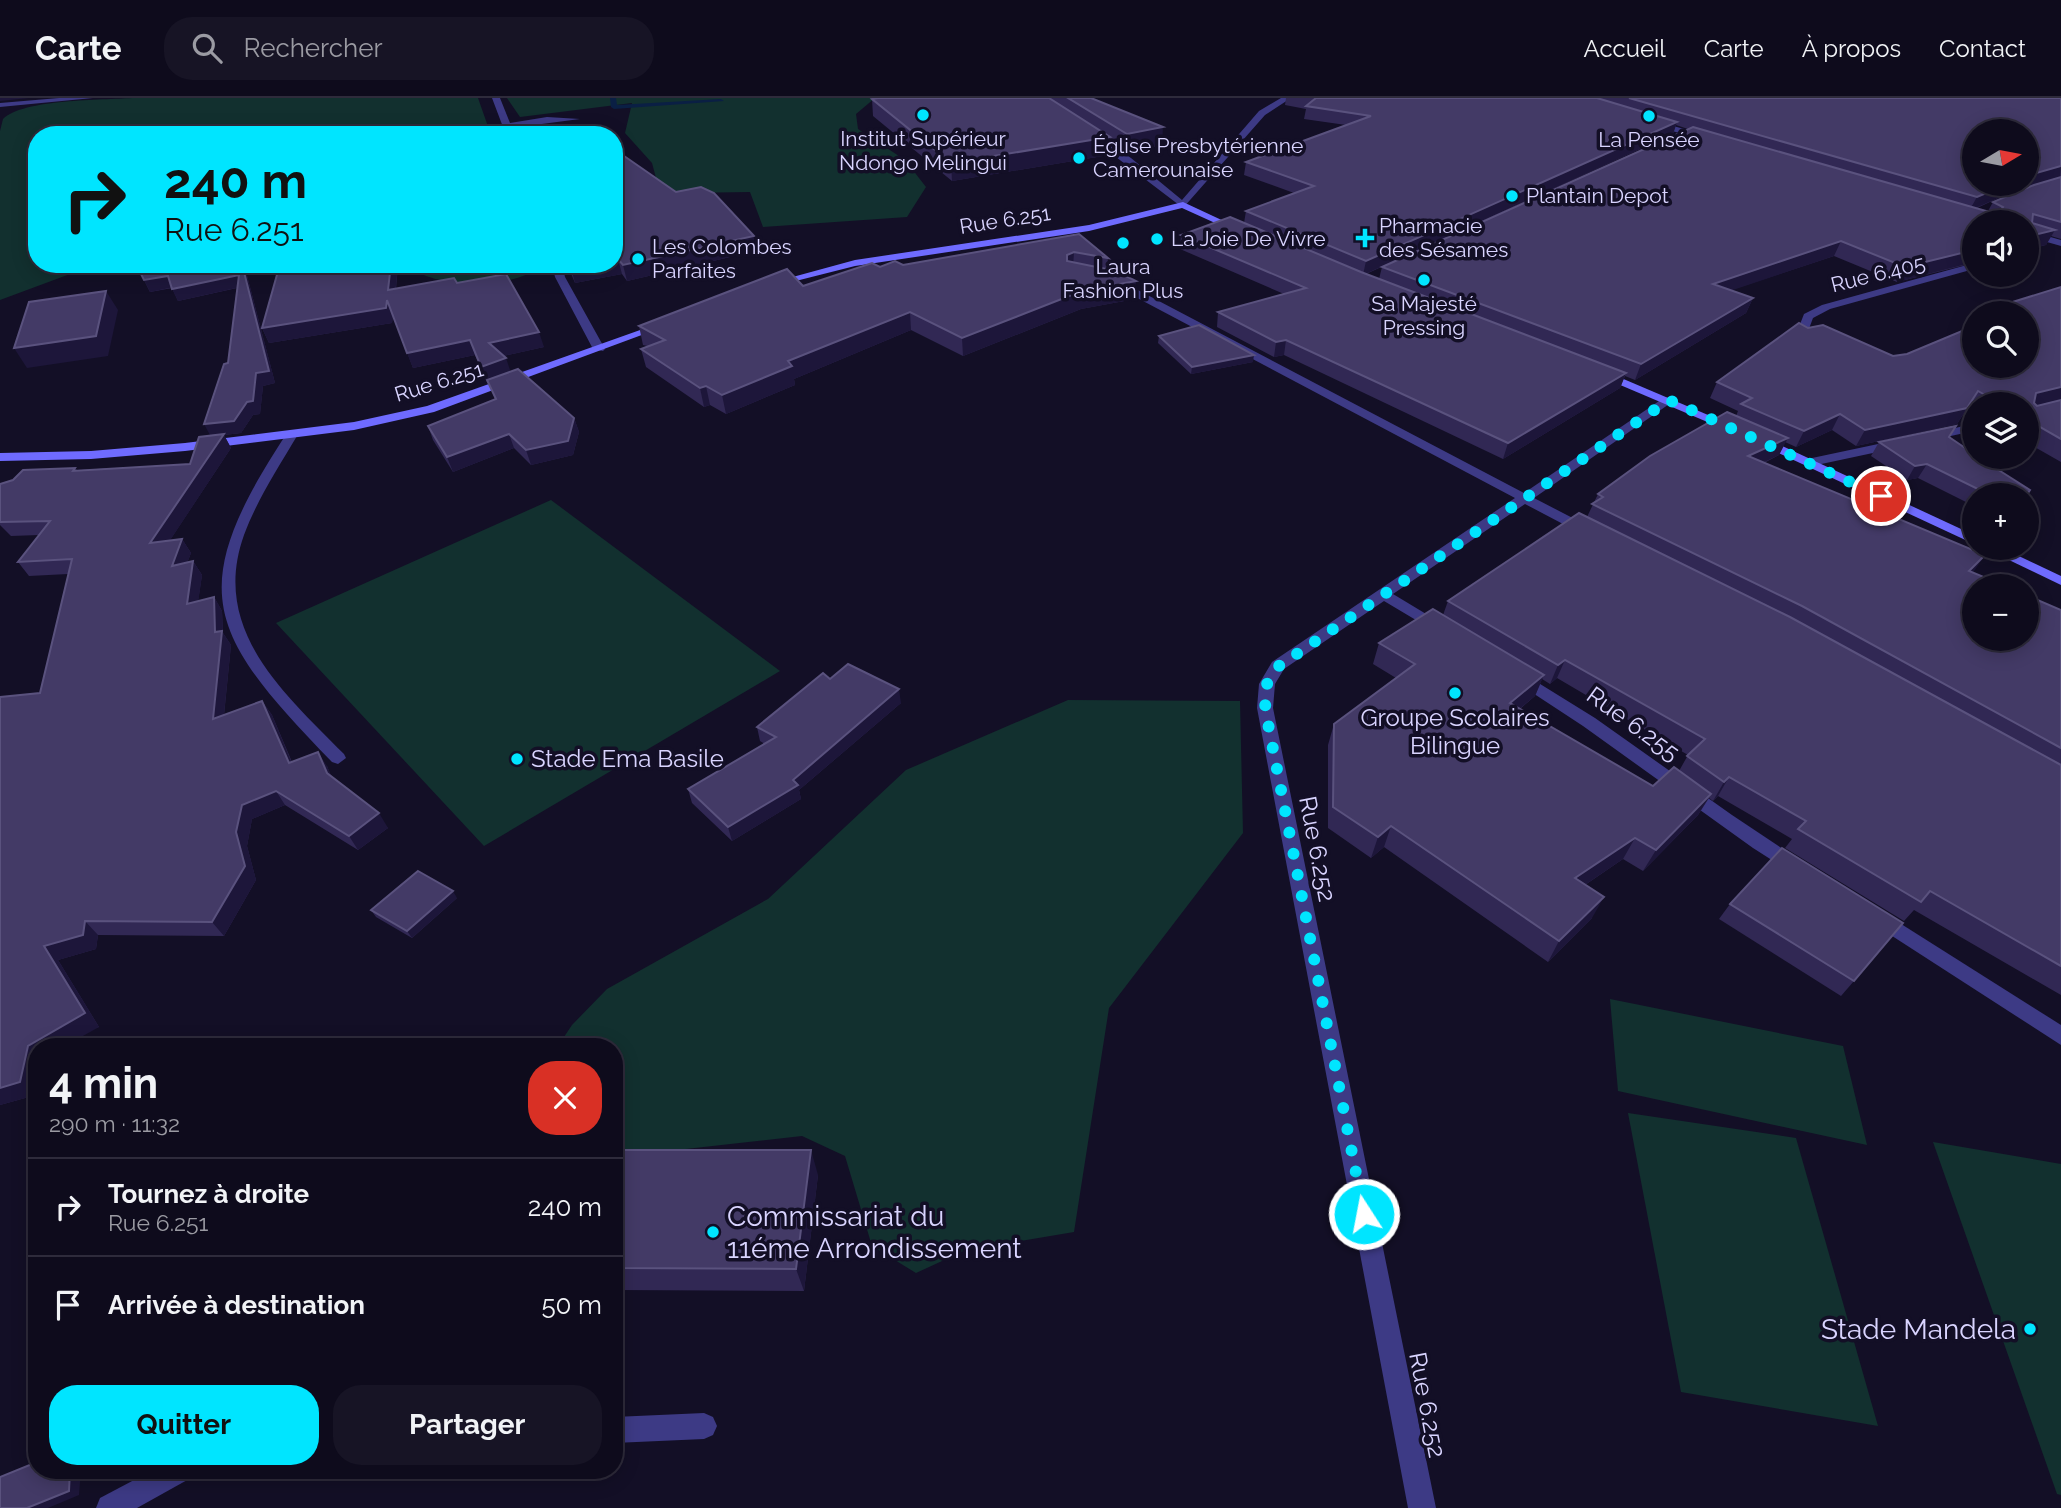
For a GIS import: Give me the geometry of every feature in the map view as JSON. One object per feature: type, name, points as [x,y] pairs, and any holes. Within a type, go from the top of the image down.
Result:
[{"type":"main road","points":[[1183,205],[1255,237]]},
{"type":"main road","name":"Rue 6.251","points":[[764,288],[818,270],[1089,228],[1183,205]]},
{"type":"main road","name":"Rue 6.251","points":[[0,457],[90,455],[291,436],[430,410],[672,322]]},
{"type":"main road","points":[[1593,371],[1669,400],[1812,462],[1962,534]]},
{"type":"main road","points":[[2016,560],[2061,581]]},
{"type":"street","points":[[0,105],[89,98]]},
{"type":"street","points":[[496,98],[506,126]]},
{"type":"street","points":[[1082,130],[1128,160],[1183,205],[1262,113],[1287,98]]},
{"type":"street","points":[[522,126],[547,119],[576,119]]},
{"type":"street","points":[[1640,119],[1716,141]]},
{"type":"street","points":[[1677,139],[1690,133]]},
{"type":"street","points":[[2039,237],[2061,243]]},
{"type":"street","points":[[2039,241],[2046,239]]},
{"type":"street","name":"Rue 6.405","points":[[1802,332],[1808,316],[1826,307],[1962,269]]},
{"type":"street","points":[[559,273],[599,349]]},
{"type":"street","points":[[1098,277],[1119,283],[1150,298],[1524,500],[1599,537]]},
{"type":"street","name":"Rue 6.252","points":[[1422,1508],[1265,708],[1267,684],[1279,666],[1669,400]]},
{"type":"street","points":[[1812,462],[1962,430]]},
{"type":"street","points":[[291,436],[236,541],[228,571],[228,601],[232,624],[277,693],[338,758]]},
{"type":"street","points":[[1384,595],[1456,638]]},
{"type":"street","name":"Rue 6.255","points":[[1504,666],[1551,695],[1730,826],[1809,875]]},
{"type":"street","points":[[1866,910],[2061,1035]]},
{"type":"street","points":[[623,1430],[704,1426]]},
{"type":"street","points":[[110,1508],[163,1479]]},
{"type":"green space","points":[[478,98],[488,126],[28,126],[28,273],[73,273],[0,300],[0,131],[3,119],[13,112],[45,104],[84,100]]},
{"type":"green space","points":[[507,98],[875,98],[856,114],[858,129],[905,160],[926,187],[907,217],[763,227],[750,192],[683,193],[659,189],[652,163],[625,133],[632,103],[520,117]]},
{"type":"green space","points":[[419,273],[531,273],[515,279],[475,284],[435,279]]},
{"type":"green space","name":"Stade Ema Basile","points":[[551,500],[780,671],[484,846],[276,623]]},
{"type":"green space","points":[[1068,700],[1240,701],[1243,833],[1109,1008],[1074,1232],[966,1250],[916,1273],[872,1246],[845,1156],[802,1136],[623,1156],[623,1038],[563,1038],[572,1025],[607,989],[768,899],[906,770]]},
{"type":"green space","points":[[1610,999],[1843,1046],[1867,1145],[1618,1091]]},
{"type":"green space","points":[[1628,1113],[1796,1138],[1878,1426],[1681,1392]]},
{"type":"green space","name":"Stade Mandela","points":[[1933,1142],[2061,1164],[2061,1495],[2057,1494]]},
{"type":"building","points":[[1049,98],[1110,137],[951,163],[872,99]]},
{"type":"building","points":[[1068,98],[1091,98],[1163,127],[1127,134]]},
{"type":"building","points":[[1316,98],[1597,98],[1677,122],[1366,261],[1246,211],[1314,186],[1246,162],[1371,116],[1306,106]]},
{"type":"building","points":[[1629,98],[2061,98],[2061,166],[2039,172],[2039,119],[1962,119],[1962,193]]},
{"type":"building","points":[[1693,127],[1983,210],[1962,210],[1962,253],[1905,267],[1841,241],[1713,284],[1753,298],[1641,364],[1382,267]]},
{"type":"building","points":[[623,155],[676,192],[701,187],[714,193],[754,236],[623,265]]},
{"type":"building","points":[[2061,177],[2061,222],[2039,216],[2039,210],[2001,210],[2003,207],[1993,202],[2007,196],[2039,196],[2039,184]]},
{"type":"building","points":[[1230,217],[1361,272],[1626,373],[1508,443],[1286,340],[1276,342],[1218,312],[1306,288],[1181,235]]},
{"type":"building","points":[[2039,225],[2055,230],[2039,234]]},
{"type":"building","points":[[1079,234],[1108,258],[1074,252],[1067,255],[1067,261],[1116,271],[1136,281],[1082,291],[962,338],[910,312],[788,361],[792,366],[722,395],[706,386],[700,388],[641,349],[665,340],[639,326],[787,269],[803,286],[872,263],[880,267],[895,261],[903,265]]},
{"type":"building","points":[[140,273],[244,273],[269,371],[256,373],[253,401],[247,402],[234,421],[204,424],[224,364],[228,363],[239,275],[172,289],[168,276],[144,280]]},
{"type":"building","points":[[277,273],[390,273],[388,290],[454,278],[457,283],[506,274],[539,332],[489,343],[506,358],[481,367],[470,340],[407,353],[387,300],[386,308],[262,328]]},
{"type":"building","points":[[2061,287],[2061,387],[2039,392],[1962,392],[1962,409],[1865,430],[1840,414],[1804,431],[1741,404],[1752,398],[1717,382],[1799,323],[1808,328],[1823,325],[1893,356],[1907,354],[1962,331],[1962,378],[2039,378],[2039,301],[2016,301]]},
{"type":"building","points":[[106,291],[96,336],[14,348],[29,302]]},
{"type":"building","points":[[1199,325],[1254,355],[1192,367],[1159,336]]},
{"type":"building","points":[[518,369],[574,418],[568,441],[526,450],[509,434],[447,457],[428,426],[496,399],[487,380]]},
{"type":"building","points":[[2061,400],[2061,439],[2039,426],[2039,406]]},
{"type":"building","points":[[1727,412],[1788,438],[1748,456],[1962,545],[1962,560],[1980,560],[1969,571],[1976,574],[1962,574],[1962,651],[2039,651],[2039,601],[2061,610],[2061,748],[1802,606],[1592,504],[1603,497],[1598,494],[1650,456]]},
{"type":"building","points":[[1956,426],[1949,437],[1962,446],[1962,469],[1997,469],[2019,483],[1966,483],[1927,464],[1915,466],[1879,442]]},
{"type":"building","points":[[224,434],[150,543],[182,539],[172,566],[193,561],[187,604],[214,597],[215,632],[222,631],[213,719],[262,701],[289,763],[318,752],[327,773],[379,813],[349,836],[276,791],[242,805],[236,832],[245,866],[212,922],[85,921],[83,935],[44,946],[85,1013],[42,1038],[28,1038],[20,1082],[0,1088],[0,697],[40,693],[72,559],[18,562],[50,521],[0,522],[0,484],[13,480],[23,470],[75,468],[73,471],[190,464],[199,437]]},
{"type":"building","points":[[1579,513],[1790,617],[2061,765],[2061,966],[1930,891],[1921,902],[1798,829],[1806,821],[1729,777],[1724,782],[1687,756],[1705,739],[1565,660],[1558,665],[1448,601]]},
{"type":"building","points":[[1433,609],[1544,675],[1510,703],[1653,786],[1674,767],[1711,794],[1656,850],[1635,838],[1575,878],[1604,897],[1559,941],[1391,826],[1378,837],[1333,807],[1334,724],[1415,664],[1379,643]]},
{"type":"building","points":[[848,664],[899,689],[793,780],[798,785],[728,827],[688,789],[776,737],[757,727],[823,673],[830,679]]},
{"type":"building","points":[[1782,848],[1903,923],[1854,981],[1730,904]]},
{"type":"building","points":[[418,871],[453,891],[407,931],[371,910]]},
{"type":"building","name":"Commissariat du 11éme Arrondissement","points":[[623,1150],[811,1150],[796,1269],[623,1268]]},
{"type":"building","points":[[28,1466],[28,1479],[70,1479],[69,1491],[27,1508],[0,1508],[0,1477]]},
{"type":"waterway","points":[[613,98],[614,107],[721,101]]},
{"type":"place","name":"Institut Supérieur Ndongo Melingui","points":[[923,115]]},
{"type":"place","name":"La Pensée","points":[[1649,116]]},
{"type":"place","name":"Église Presbytérienne Camerounaise","points":[[1079,158]]},
{"type":"place","name":"Plantain Depot","points":[[1512,196]]},
{"type":"place","name":"Pharmacie des Sésames","points":[[1365,238]]},
{"type":"place","name":"La Joie De Vivre","points":[[1157,239]]},
{"type":"place","name":"Laura Fashion Plus","points":[[1123,243]]},
{"type":"place","name":"Les Colombes Parfaites","points":[[638,259]]},
{"type":"place","name":"Sa Majesté Pressing","points":[[1424,280]]},
{"type":"place","name":"Groupe Scolaires Bilingue","points":[[1455,693]]},
{"type":"place","name":"Stade Ema Basile","points":[[517,759]]},
{"type":"place","name":"Commissariat du 11éme Arrondissement","points":[[713,1232]]},
{"type":"place","name":"Stade Mandela","points":[[2030,1329]]},
{"type":"route","points":[[1364,1214],[1265,708],[1267,684],[1279,666],[1669,400],[1812,462],[1881,496]]}]
